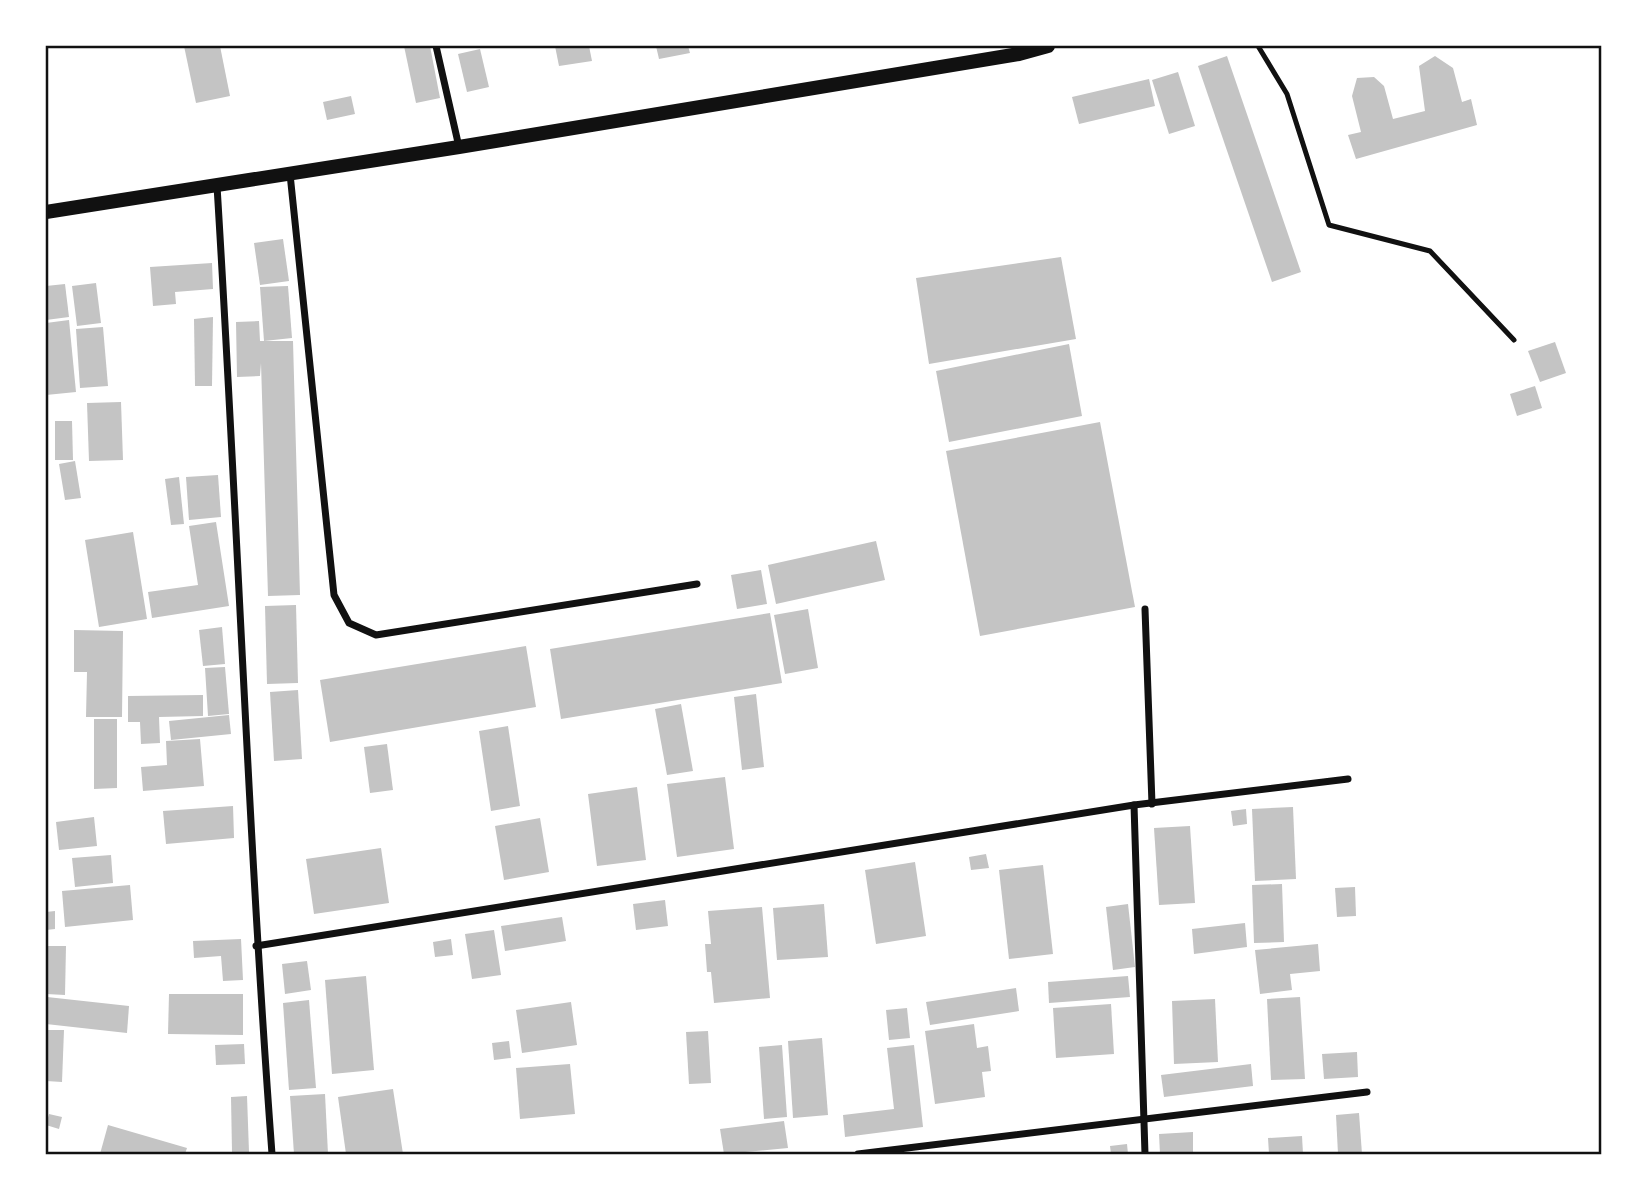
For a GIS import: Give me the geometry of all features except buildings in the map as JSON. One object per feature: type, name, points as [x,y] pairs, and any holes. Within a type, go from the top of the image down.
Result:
[{"type":"main road","points":[[46,212],[459,147],[1019,54],[1048,46]]},
{"type":"street","points":[[436,46],[459,147]]},
{"type":"street","points":[[290,174],[334,594],[349,623],[376,635],[697,584]]},
{"type":"street","points":[[217,186],[232,422],[256,946],[272,1154]]},
{"type":"street","points":[[1145,610],[1152,804]]},
{"type":"street","points":[[256,946],[1134,805],[1348,779]]},
{"type":"street","points":[[1134,805],[1145,1154]]},
{"type":"street","points":[[858,1154],[1367,1092]]},
{"type":"lane","points":[[1258,46],[1287,94],[1329,225],[1430,251],[1514,340]]}]
